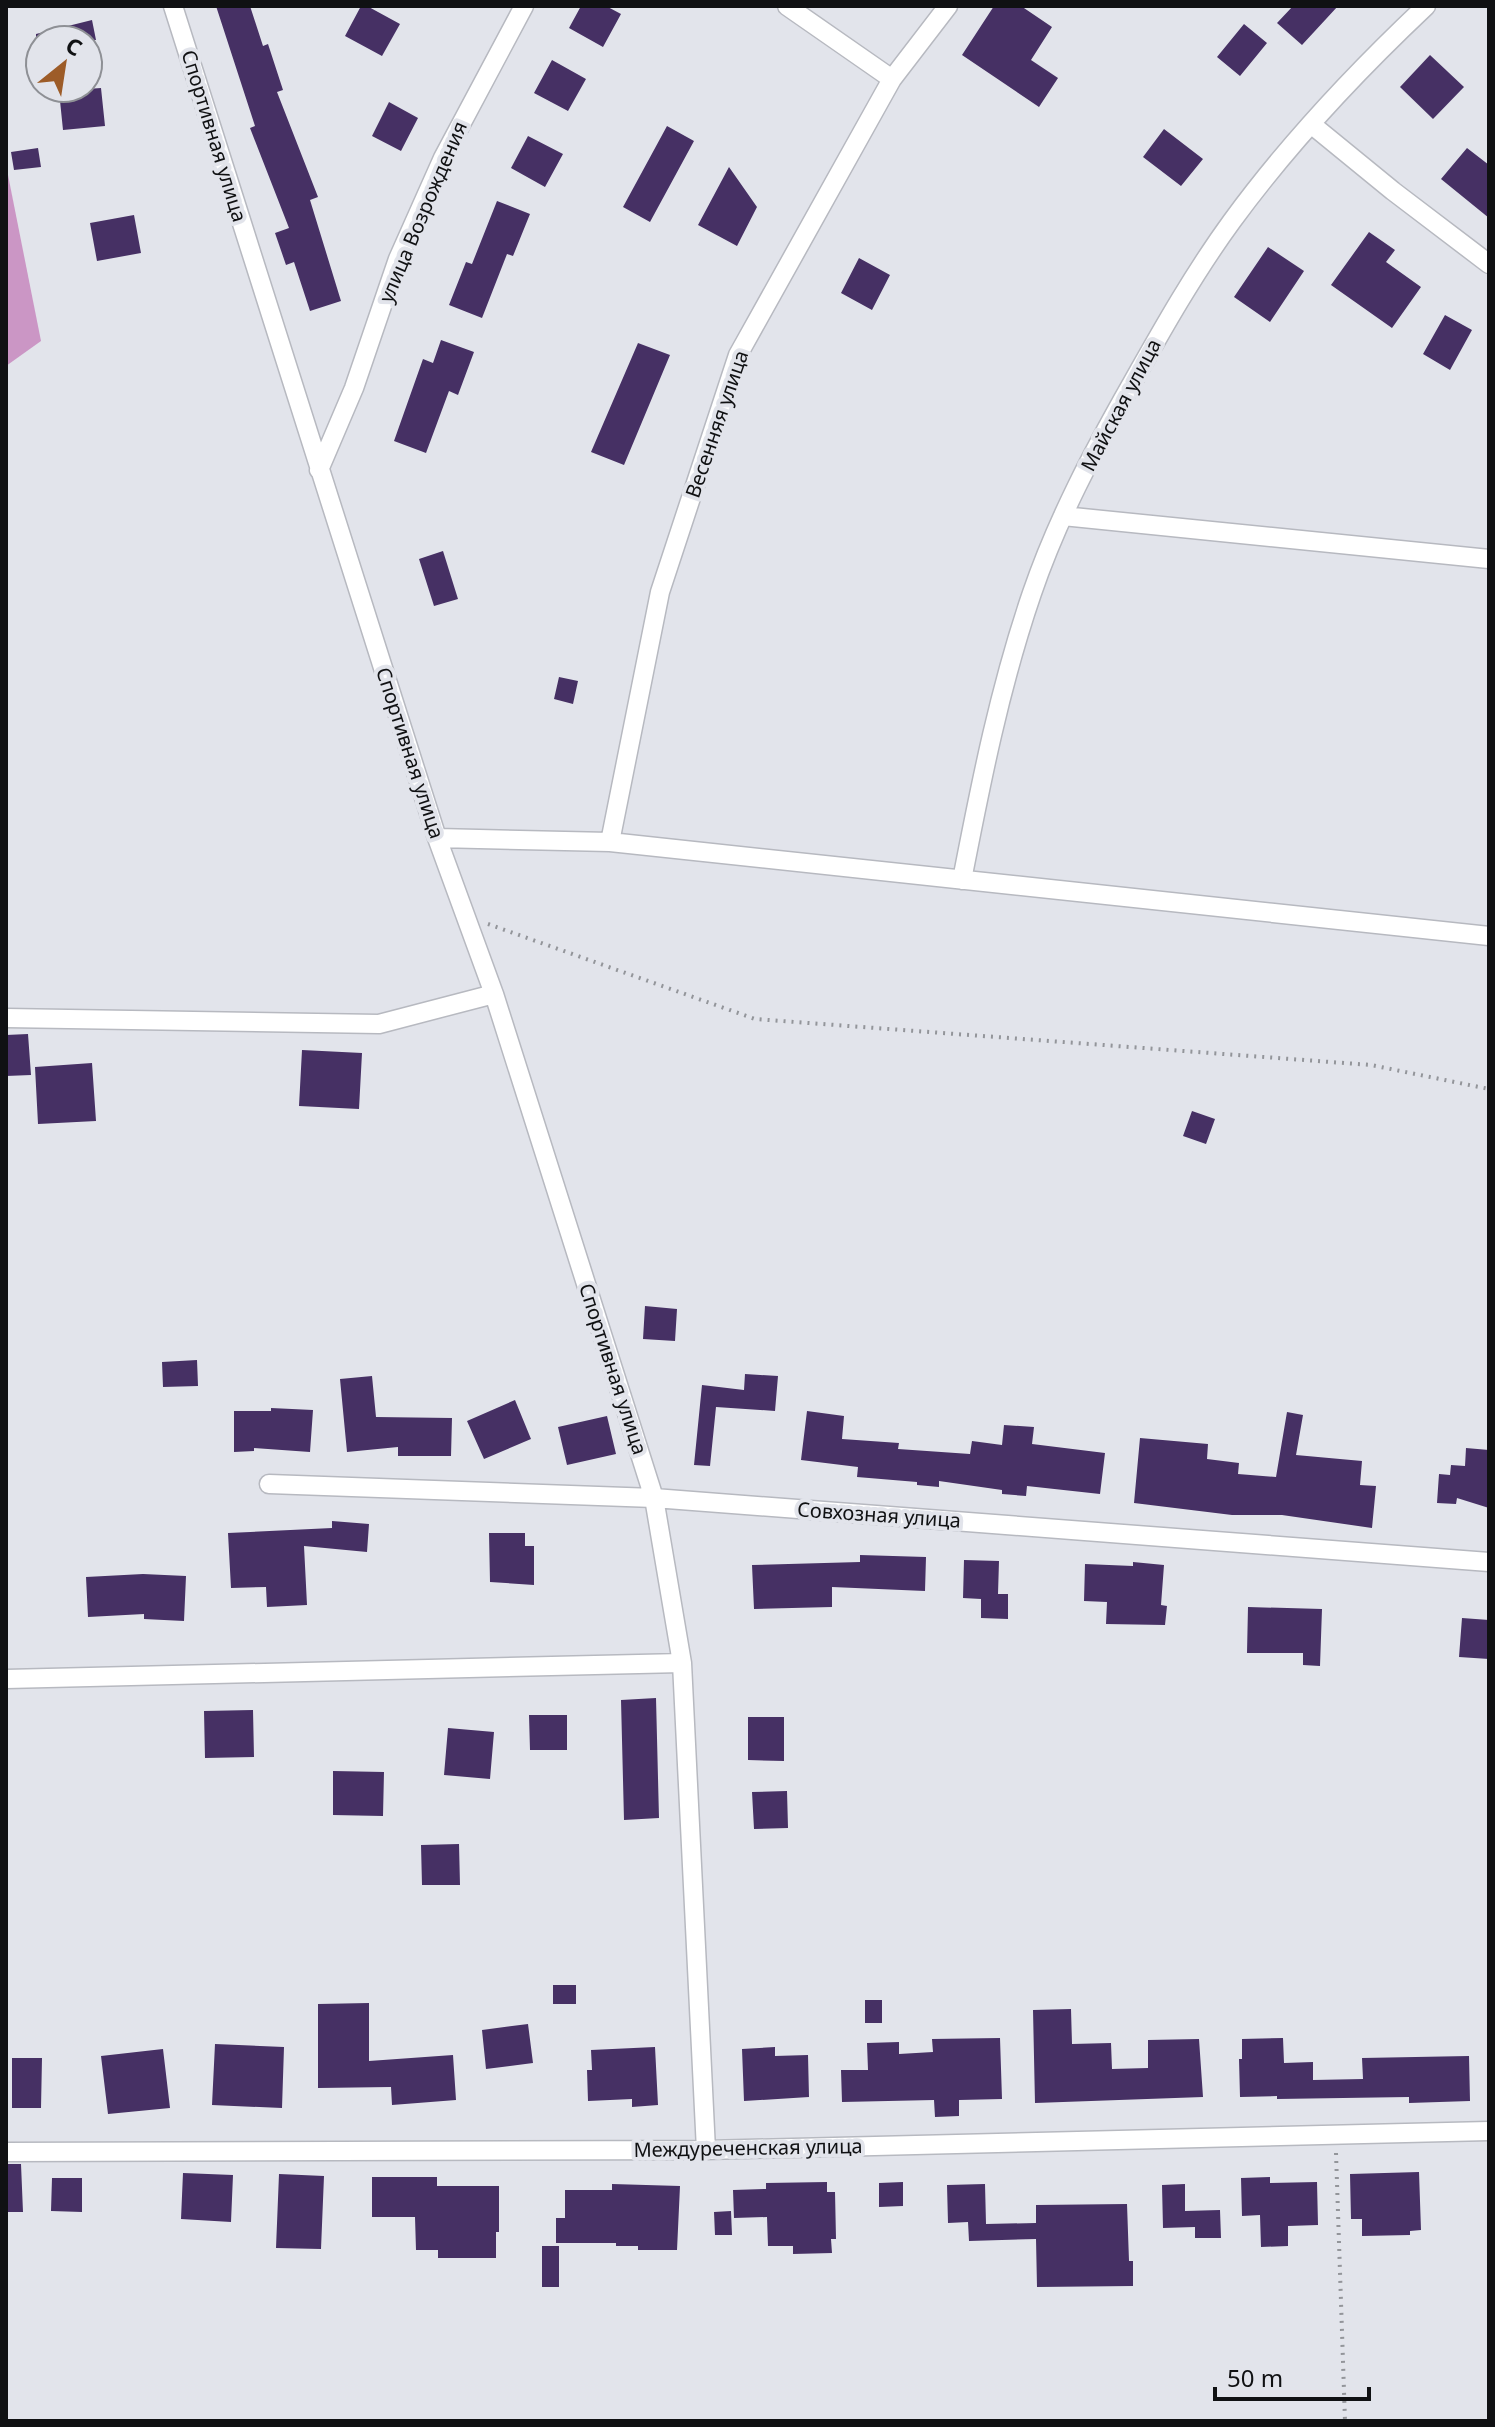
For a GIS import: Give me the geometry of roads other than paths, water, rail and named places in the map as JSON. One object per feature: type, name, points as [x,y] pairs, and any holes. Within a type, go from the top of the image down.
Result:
[{"type":"street","name":"Спортивная улица","points":[[173,6],[437,838],[494,994],[654,1498],[682,1663],[706,2150]]},
{"type":"street","name":"улица Возрождения","points":[[319,470],[354,388],[398,259],[436,173],[524,6]]},
{"type":"street","points":[[787,6],[892,79]]},
{"type":"street","name":"Весенняя улица","points":[[610,842],[660,592],[738,355],[892,79],[948,6]]},
{"type":"street","name":"Майская улица","points":[[962,880],[987,752],[1008,669],[1033,591],[1063,516],[1104,432],[1168,319],[1231,223],[1311,124],[1373,56],[1426,6]]},
{"type":"street","points":[[1311,124],[1489,264]]},
{"type":"street","points":[[1063,516],[1489,559]]},
{"type":"street","points":[[437,838],[610,842],[1489,936]]},
{"type":"street","points":[[6,1018],[379,1024],[494,994]]},
{"type":"street","name":"Совхозная улица","points":[[269,1484],[654,1498],[1489,1562]]},
{"type":"street","points":[[6,1679],[682,1663]]},
{"type":"street","name":"Междуреченская улица","points":[[6,2152],[706,2150],[1489,2131]]}]
